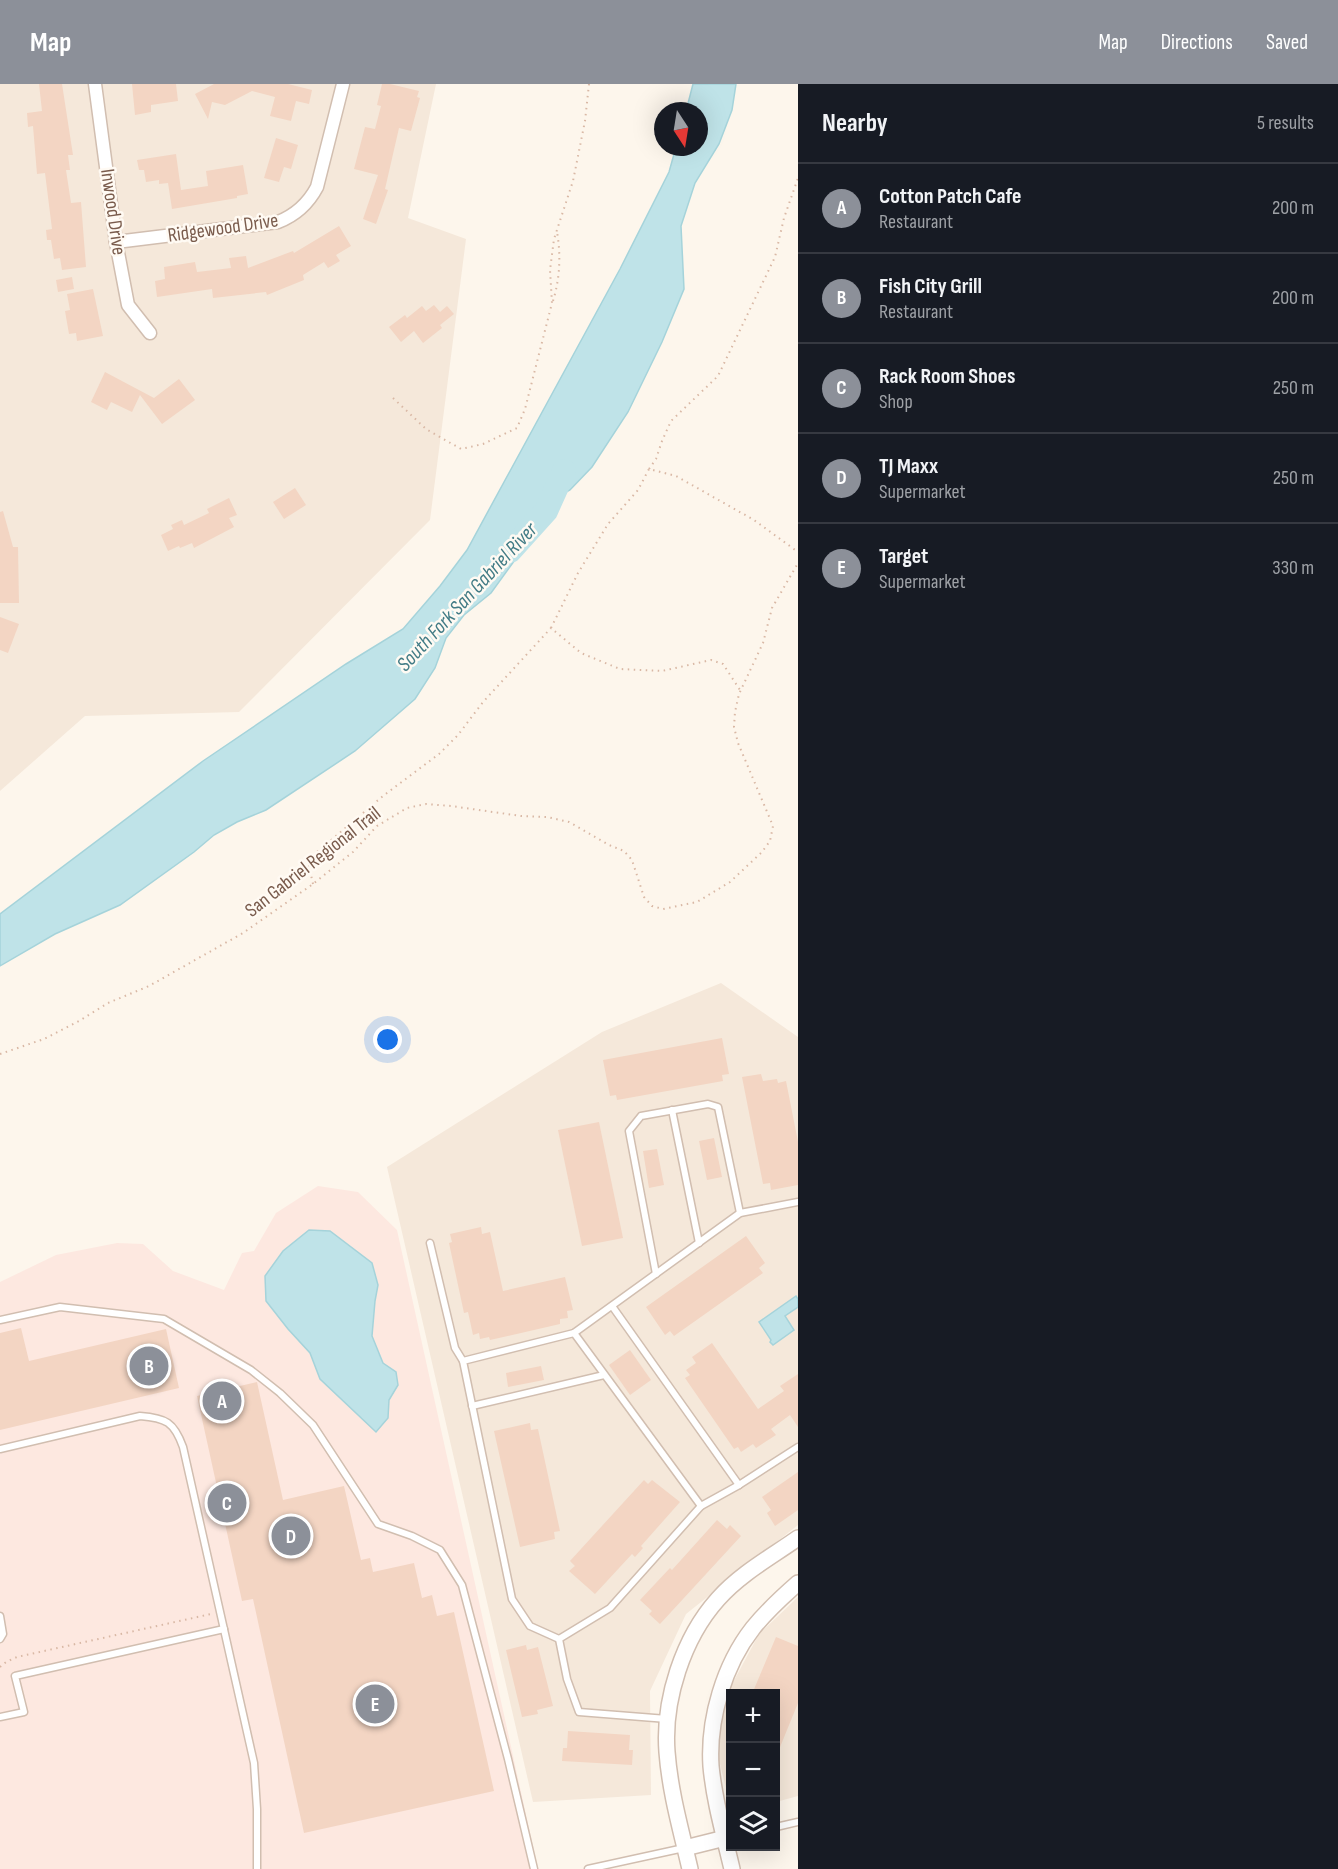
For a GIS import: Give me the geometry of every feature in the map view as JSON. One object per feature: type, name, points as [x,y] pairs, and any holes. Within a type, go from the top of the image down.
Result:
[{"type":"street","name":"Inwood Drive","points":[[96,84],[116,242],[128,305],[150,333]]},
{"type":"street","name":"Ridgewood Drive","points":[[116,242],[278,222],[292,216],[311,198],[317,187],[343,84]]},
{"type":"street","points":[[690,1869],[670,1782],[667,1751],[668,1719],[681,1664],[697,1628],[712,1607],[742,1577],[798,1538]]},
{"type":"street","points":[[726,1830],[711,1768],[711,1737],[717,1706],[727,1676],[743,1643],[764,1615],[798,1583]]},
{"type":"street","points":[[685,1848],[726,1838]]},
{"type":"street","points":[[730,1851],[732,1869]]},
{"type":"lane","points":[[656,1274],[629,1131],[641,1116],[708,1104],[718,1107],[740,1213]]},
{"type":"lane","points":[[672,1110],[699,1243]]},
{"type":"lane","points":[[463,1361],[574,1333],[740,1213],[798,1202]]},
{"type":"lane","points":[[430,1243],[455,1348],[463,1361],[512,1599],[530,1626],[560,1640]]},
{"type":"lane","points":[[612,1305],[739,1485]]},
{"type":"lane","points":[[0,1320],[60,1307],[164,1319],[251,1370],[280,1393],[313,1425],[378,1524],[412,1536],[440,1551],[462,1585],[508,1759],[534,1869]]},
{"type":"lane","points":[[574,1333],[701,1506]]},
{"type":"lane","points":[[472,1406],[604,1375]]},
{"type":"lane","points":[[0,1449],[140,1416],[161,1418],[177,1430],[183,1447],[254,1763],[258,1819],[256,1869]]},
{"type":"lane","points":[[560,1640],[610,1608],[701,1506],[739,1485],[798,1447]]},
{"type":"lane","points":[[0,1616],[3,1634],[0,1639]]},
{"type":"lane","points":[[0,1717],[24,1712],[15,1676],[224,1629]]},
{"type":"lane","points":[[560,1640],[567,1679],[579,1712],[668,1719]]},
{"type":"lane","points":[[780,1826],[798,1822]]},
{"type":"lane","points":[[588,1869],[685,1848]]},
{"type":"path","points":[[552,303],[550,270],[557,231],[573,181],[585,121],[589,84]]},
{"type":"path","points":[[313,884],[309,866],[310,858],[451,741],[483,702],[551,628],[578,573],[608,524],[638,490],[656,459],[671,422],[718,376],[775,257],[783,218],[798,178]]},
{"type":"path","points":[[393,398],[426,429],[461,449],[483,444],[517,428],[525,409],[559,274],[560,247],[557,231]]},
{"type":"path","points":[[649,469],[676,476],[754,520],[798,552]]},
{"type":"path","name":"San Gabriel Regional Trail","points":[[0,1054],[44,1039],[108,1003],[148,986],[243,933],[313,884],[353,852],[377,826],[407,808],[426,804],[451,806],[521,816],[547,817],[569,822],[624,851],[632,860],[644,897],[652,906],[663,909],[697,902],[729,882],[762,852],[770,841],[773,826],[738,743],[734,727],[735,712],[741,690],[763,643],[772,608],[798,563]]},
{"type":"path","points":[[551,628],[581,653],[620,669],[662,671],[711,660],[723,664],[741,690]]},
{"type":"path","points":[[0,1667],[17,1657],[220,1612]]},
{"type":"shaded area","points":[[0,84],[436,84],[408,218],[466,239],[430,520],[239,712],[85,716],[0,791]]},
{"type":"shaded area","points":[[721,983],[798,1037],[798,1525],[686,1614],[650,1691],[651,1795],[533,1802],[387,1167],[602,1032]]},
{"type":"shaded area","points":[[318,1186],[358,1192],[397,1230],[538,1869],[0,1869],[0,1282],[56,1255],[117,1243],[143,1244],[173,1271],[224,1290],[242,1253],[254,1251],[276,1213]]},
{"type":"shaded area","points":[[798,1597],[798,1796],[780,1801],[780,1689],[729,1689],[759,1634]]},
{"type":"shaded area","points":[[726,1695],[726,1788],[718,1756],[723,1701]]},
{"type":"water","points":[[693,84],[736,84],[732,110],[719,144],[695,183],[681,226],[684,289],[662,342],[628,412],[592,467],[570,490],[546,503],[539,511],[520,553],[491,593],[464,615],[446,638],[435,668],[415,699],[355,751],[266,810],[214,835],[120,905],[55,934],[0,966],[0,914],[203,761],[346,664],[403,629],[440,586],[467,550],[620,269],[669,172],[673,156],[708,156],[708,102],[688,102]]},
{"type":"water","points":[[309,1230],[330,1231],[372,1263],[378,1285],[372,1336],[383,1363],[396,1372],[398,1385],[389,1400],[388,1418],[376,1432],[320,1379],[310,1353],[266,1301],[265,1276],[283,1251]]},
{"type":"water","points":[[796,1296],[798,1307],[785,1316],[794,1330],[773,1345],[759,1322]]},
{"type":"building","points":[[39,84],[62,84],[73,155],[68,155],[70,170],[66,170],[71,203],[81,202],[86,267],[62,270],[60,258],[54,259],[51,240],[47,240],[46,230],[52,229],[45,173],[37,174],[33,126],[28,127],[27,113],[42,111]]},
{"type":"building","points":[[132,84],[176,84],[178,101],[151,105],[151,112],[135,115]]},
{"type":"building","points":[[214,84],[288,84],[312,90],[309,104],[296,101],[291,121],[270,116],[275,97],[252,91],[225,105],[212,102],[208,119],[195,94]]},
{"type":"building","points":[[382,84],[419,91],[417,97],[420,98],[411,131],[399,128],[385,189],[388,190],[376,224],[363,219],[378,175],[354,169],[365,127],[375,129],[381,106],[377,105]]},
{"type":"building","points":[[276,138],[298,145],[291,169],[284,167],[279,182],[264,178]]},
{"type":"building","points":[[176,154],[181,190],[208,186],[206,171],[243,165],[248,194],[172,209],[168,183],[159,184],[159,180],[146,182],[144,170],[139,170],[137,160]]},
{"type":"building","points":[[339,226],[351,246],[336,255],[340,261],[328,268],[324,262],[303,275],[304,280],[267,295],[266,292],[213,298],[212,289],[157,297],[155,281],[165,279],[164,267],[195,262],[197,272],[231,268],[229,258],[246,256],[248,268],[293,251],[294,253]]},
{"type":"building","points":[[72,277],[74,289],[58,292],[56,280]]},
{"type":"building","points":[[93,289],[103,336],[77,341],[76,333],[69,334],[65,311],[70,310],[67,294]]},
{"type":"building","points":[[434,305],[440,312],[447,306],[454,314],[440,325],[442,328],[423,343],[414,331],[401,342],[389,327],[405,315],[407,318],[422,306],[426,311]]},
{"type":"building","points":[[105,372],[154,398],[179,379],[195,400],[162,424],[140,395],[132,412],[111,402],[107,410],[91,402]]},
{"type":"building","points":[[295,488],[306,505],[284,519],[273,502]]},
{"type":"building","points":[[229,498],[237,515],[229,518],[234,527],[194,548],[192,543],[168,551],[161,535],[173,529],[171,525],[182,520],[184,525],[209,513],[207,509]]},
{"type":"building","points":[[3,511],[13,547],[18,547],[19,603],[0,603],[0,512]]},
{"type":"building","points":[[0,617],[19,624],[8,653],[0,650]]},
{"type":"building","points":[[722,1038],[729,1074],[722,1075],[723,1081],[617,1100],[616,1095],[610,1096],[603,1060]]},
{"type":"building","points":[[761,1074],[763,1081],[777,1079],[778,1083],[786,1081],[798,1142],[798,1185],[771,1190],[770,1183],[763,1184],[742,1077]]},
{"type":"building","points":[[599,1122],[623,1238],[582,1246],[558,1130]]},
{"type":"building","points":[[714,1138],[722,1177],[707,1180],[699,1141]]},
{"type":"building","points":[[657,1149],[664,1185],[649,1188],[643,1151]]},
{"type":"building","points":[[481,1227],[482,1234],[490,1232],[503,1291],[565,1277],[573,1310],[567,1311],[568,1318],[560,1319],[560,1324],[490,1340],[489,1337],[480,1339],[479,1333],[473,1335],[468,1312],[464,1313],[449,1243],[452,1242],[450,1234]]},
{"type":"building","points":[[746,1236],[765,1263],[759,1268],[763,1273],[674,1336],[670,1331],[665,1335],[646,1307]]},
{"type":"building","points":[[21,1328],[29,1361],[166,1329],[179,1388],[0,1430],[0,1333]]},
{"type":"building","points":[[712,1343],[758,1409],[784,1391],[780,1386],[798,1374],[798,1427],[790,1415],[771,1429],[776,1435],[756,1448],[753,1444],[741,1452],[738,1447],[734,1449],[685,1378],[690,1375],[686,1370],[696,1363],[692,1357]]},
{"type":"building","points":[[630,1350],[651,1380],[630,1395],[609,1365]]},
{"type":"building","points":[[541,1366],[544,1380],[508,1387],[506,1373]]},
{"type":"building","points":[[257,1382],[283,1500],[344,1486],[361,1560],[370,1558],[373,1572],[414,1563],[422,1598],[432,1595],[437,1616],[454,1612],[494,1791],[304,1833],[253,1599],[242,1601],[197,1396]]},
{"type":"building","points":[[530,1423],[531,1430],[538,1429],[560,1531],[554,1532],[555,1539],[520,1547],[494,1431]]},
{"type":"building","points":[[798,1472],[798,1510],[775,1526],[767,1513],[771,1510],[762,1497]]},
{"type":"building","points":[[644,1480],[648,1484],[652,1480],[680,1502],[641,1546],[643,1548],[635,1557],[632,1554],[595,1594],[569,1571],[575,1566],[570,1561]]},
{"type":"building","points":[[717,1520],[727,1529],[730,1525],[741,1536],[660,1624],[649,1614],[652,1611],[640,1600],[670,1568],[672,1570]]},
{"type":"building","points":[[776,1637],[798,1646],[798,1703],[780,1747],[780,1689],[754,1689]]},
{"type":"building","points":[[526,1645],[527,1650],[538,1647],[553,1706],[537,1710],[538,1714],[522,1717],[506,1650]]},
{"type":"building","points":[[568,1731],[630,1735],[629,1750],[633,1750],[632,1765],[562,1761],[563,1748],[567,1748]]},
{"type":"waterway","name":"South Fork San Gabriel River","points":[[510,551],[546,511],[564,471]]},
{"type":"place","name":"Fish City Grill","points":[[149,1366]]},
{"type":"place","name":"Cotton Patch Cafe","points":[[222,1401]]},
{"type":"place","name":"Rack Room Shoes","points":[[227,1503]]},
{"type":"place","name":"TJ Maxx","points":[[291,1536]]},
{"type":"place","name":"Target","points":[[375,1704]]}]
